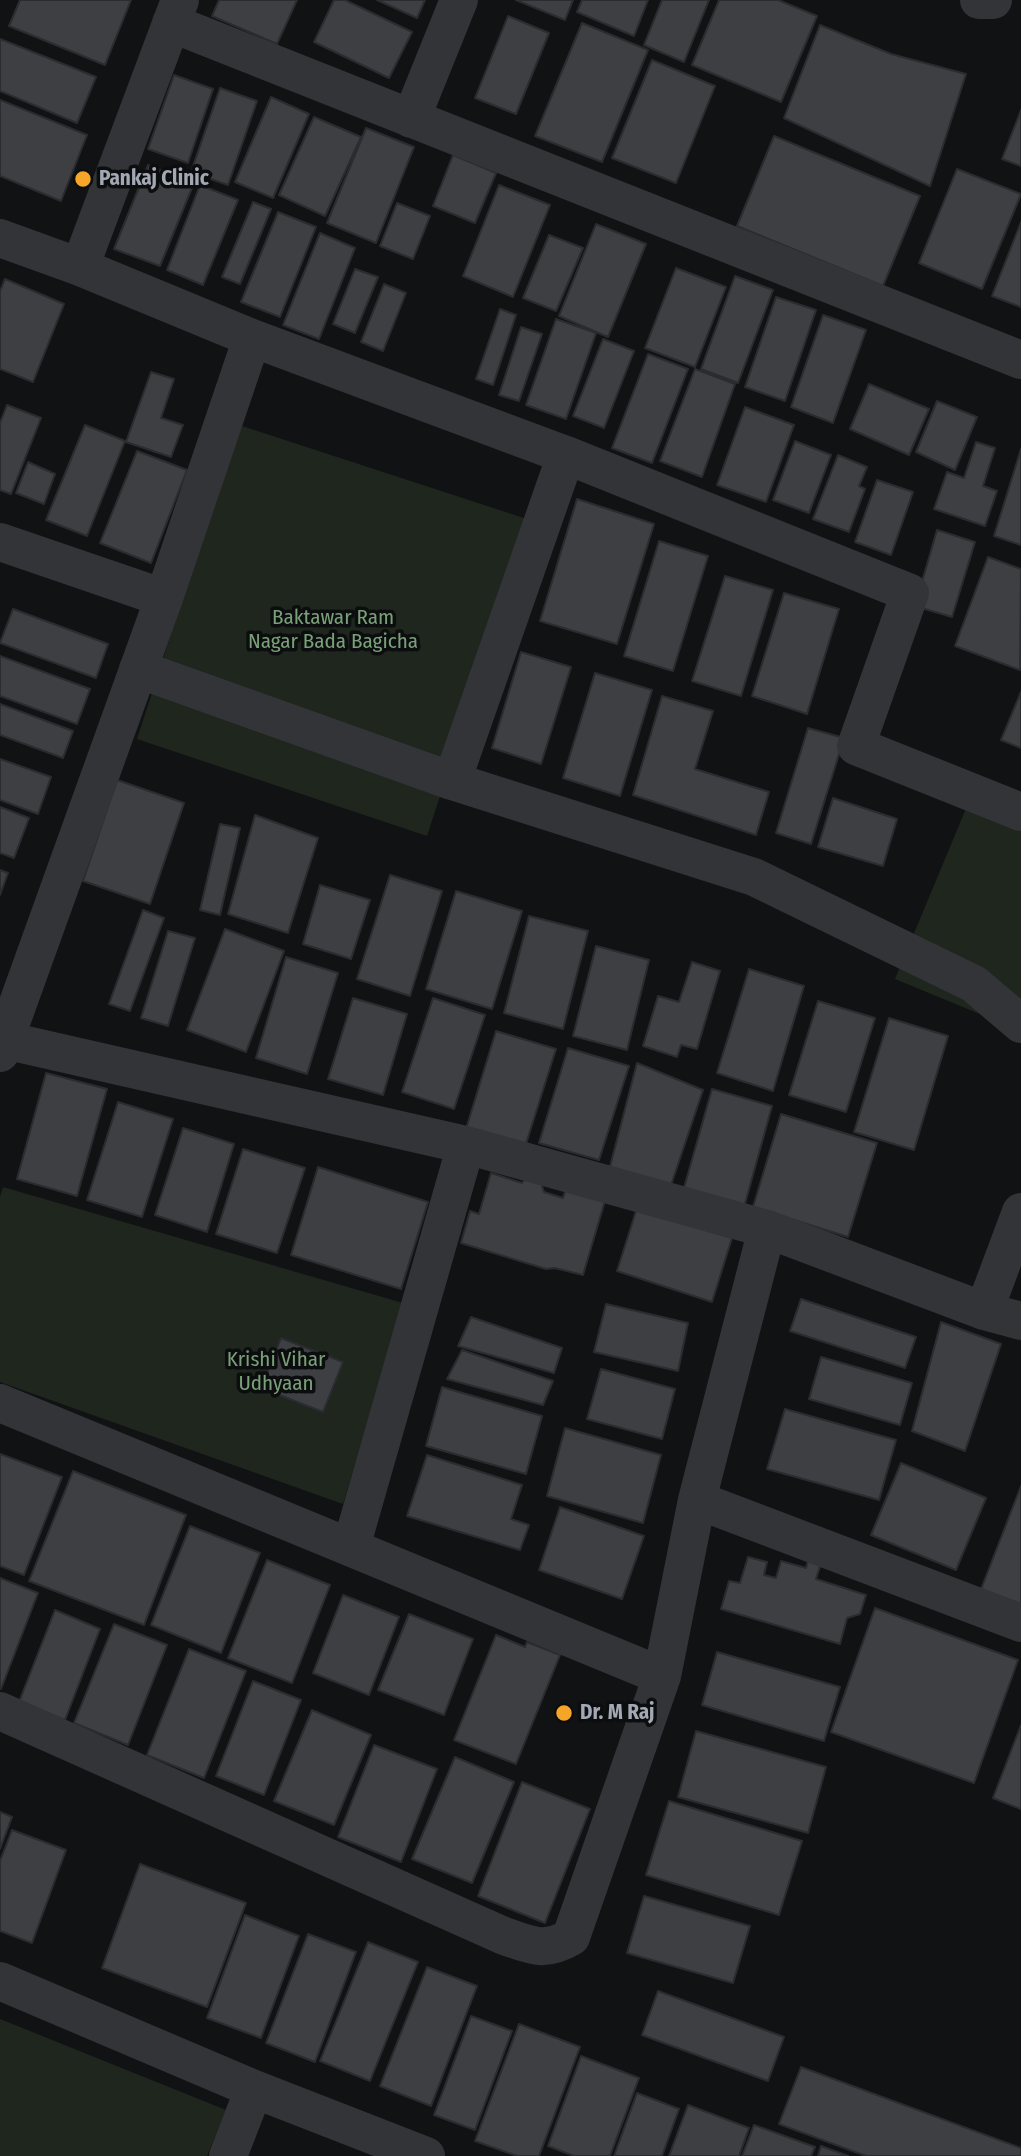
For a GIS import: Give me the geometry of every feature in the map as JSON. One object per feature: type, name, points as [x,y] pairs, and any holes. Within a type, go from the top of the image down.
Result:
[{"type":"street","points":[[411,119],[458,0]]},
{"type":"street","points":[[979,0],[993,0]]},
{"type":"street","points":[[80,267],[175,11],[411,119],[1021,359]]},
{"type":"street","points":[[0,238],[80,267],[252,338],[566,455],[910,593],[856,746],[1021,812]]},
{"type":"street","points":[[252,338],[164,598],[1,1044],[466,1145],[767,1230],[984,1311],[1021,1321]]},
{"type":"street","points":[[452,781],[566,455]]},
{"type":"street","points":[[0,542],[164,598]]},
{"type":"street","points":[[138,669],[452,781],[754,877],[974,984],[1021,1024]]},
{"type":"street","points":[[351,1547],[466,1145]]},
{"type":"street","points":[[984,1311],[1021,1212]]},
{"type":"street","points":[[0,1711],[504,1936],[537,1947],[557,1945],[571,1937],[662,1675],[697,1500],[767,1230]]},
{"type":"street","points":[[0,1403],[662,1675]]},
{"type":"street","points":[[697,1500],[1021,1623]]},
{"type":"street","points":[[0,1981],[254,2090],[426,2156]]},
{"type":"street","points":[[228,2156],[254,2090]]},
{"type":"green space","name":"Baktawar Ram Nagar Bada Bagicha","points":[[239,425],[530,520],[427,836],[137,739]]},
{"type":"green space","points":[[972,794],[1021,815],[1021,1031],[895,979]]},
{"type":"green space","name":"Krishi Vihar Udhyaan","points":[[3,1187],[403,1303],[343,1504],[0,1382],[0,1197]]},
{"type":"green space","points":[[0,2019],[226,2110],[207,2156],[0,2156]]},
{"type":"building","points":[[20,0],[131,0],[105,65],[9,26]]},
{"type":"building","points":[[219,0],[297,0],[277,44],[212,16]]},
{"type":"building","points":[[334,0],[345,0],[412,32],[389,78],[314,42]]},
{"type":"building","points":[[377,0],[425,0],[417,18]]},
{"type":"building","points":[[516,0],[573,0],[565,20]]},
{"type":"building","points":[[582,0],[648,0],[634,36],[577,12]]},
{"type":"building","points":[[662,0],[709,0],[684,62],[644,45]]},
{"type":"building","points":[[719,0],[778,0],[817,16],[781,102],[692,65]]},
{"type":"building","points":[[508,16],[549,33],[516,114],[475,98]]},
{"type":"building","points":[[582,23],[648,50],[602,162],[535,136]]},
{"type":"building","points":[[820,25],[891,54],[966,74],[930,186],[784,118]]},
{"type":"building","points":[[0,39],[96,77],[77,123],[0,91]]},
{"type":"building","points":[[652,60],[715,86],[676,183],[612,158]]},
{"type":"building","points":[[174,75],[213,89],[188,163],[148,149]]},
{"type":"building","points":[[220,88],[257,101],[228,185],[191,172]]},
{"type":"building","points":[[271,97],[309,114],[273,198],[235,182]]},
{"type":"building","points":[[0,100],[87,135],[61,201],[0,176]]},
{"type":"building","points":[[1021,110],[1021,166],[1002,159]]},
{"type":"building","points":[[314,117],[361,137],[325,216],[279,195]]},
{"type":"building","points":[[366,128],[414,147],[376,243],[327,223]]},
{"type":"building","points":[[774,136],[920,196],[883,286],[737,226]]},
{"type":"building","points":[[453,155],[496,173],[475,223],[433,206]]},
{"type":"building","points":[[148,165],[194,183],[160,266],[114,249]]},
{"type":"building","points":[[957,169],[1021,194],[982,289],[919,263]]},
{"type":"building","points":[[200,185],[238,200],[203,285],[167,270]]},
{"type":"building","points":[[499,185],[550,205],[513,297],[463,276]]},
{"type":"building","points":[[253,202],[271,209],[240,284],[222,277]]},
{"type":"building","points":[[397,203],[430,216],[413,259],[380,246]]},
{"type":"building","points":[[278,212],[316,227],[280,317],[241,302]]},
{"type":"building","points":[[1021,222],[1021,307],[992,296]]},
{"type":"building","points":[[596,224],[646,244],[608,337],[559,316]]},
{"type":"building","points":[[320,233],[355,248],[319,339],[283,325]]},
{"type":"building","points":[[549,235],[583,248],[556,311],[523,298]]},
{"type":"building","points":[[676,268],[726,287],[695,367],[645,348]]},
{"type":"building","points":[[355,269],[378,277],[355,333],[333,324]]},
{"type":"building","points":[[735,276],[773,290],[738,383],[701,369]]},
{"type":"building","points":[[5,279],[64,304],[33,382],[0,369],[0,291]]},
{"type":"building","points":[[384,284],[406,293],[383,351],[361,342]]},
{"type":"building","points":[[776,297],[816,310],[785,401],[745,387]]},
{"type":"building","points":[[500,309],[516,315],[493,385],[476,379]]},
{"type":"building","points":[[823,315],[866,330],[833,423],[791,407]]},
{"type":"building","points":[[556,319],[596,333],[566,419],[526,405]]},
{"type":"building","points":[[521,327],[542,334],[519,401],[499,395]]},
{"type":"building","points":[[603,339],[634,351],[604,428],[573,416]]},
{"type":"building","points":[[648,354],[688,369],[652,463],[612,448]]},
{"type":"building","points":[[695,369],[735,384],[702,477],[660,461]]},
{"type":"building","points":[[151,372],[174,379],[161,418],[183,425],[171,457],[126,442]]},
{"type":"building","points":[[869,384],[929,409],[909,455],[850,429]]},
{"type":"building","points":[[937,401],[977,417],[955,470],[916,452]]},
{"type":"building","points":[[7,405],[41,418],[11,494],[0,490],[0,423]]},
{"type":"building","points":[[745,407],[794,425],[766,502],[717,485]]},
{"type":"building","points":[[85,425],[125,441],[87,536],[46,520]]},
{"type":"building","points":[[795,441],[831,455],[809,513],[773,500]]},
{"type":"building","points":[[976,442],[995,448],[983,486],[997,491],[985,526],[934,509],[947,472],[964,478]]},
{"type":"building","points":[[1021,449],[1021,545],[994,536]]},
{"type":"building","points":[[137,451],[187,470],[151,563],[100,543]]},
{"type":"building","points":[[838,455],[867,467],[859,486],[865,489],[849,532],[813,519]]},
{"type":"building","points":[[28,462],[55,474],[44,504],[16,493]]},
{"type":"building","points":[[877,480],[913,492],[891,555],[855,542]]},
{"type":"building","points":[[577,499],[654,524],[617,644],[540,621]]},
{"type":"building","points":[[937,530],[975,542],[952,617],[915,606]]},
{"type":"building","points":[[659,541],[708,556],[673,671],[624,656]]},
{"type":"building","points":[[988,557],[1021,569],[1020,670],[955,646]]},
{"type":"building","points":[[725,576],[773,590],[741,696],[692,681]]},
{"type":"building","points":[[784,593],[839,609],[807,714],[752,696]]},
{"type":"building","points":[[13,609],[108,644],[96,678],[0,643]]},
{"type":"building","points":[[521,652],[571,667],[541,764],[492,748]]},
{"type":"building","points":[[0,656],[90,689],[77,724],[0,696]]},
{"type":"building","points":[[595,673],[652,690],[620,796],[563,778]]},
{"type":"building","points":[[1021,692],[1021,748],[1001,740]]},
{"type":"building","points":[[662,696],[713,711],[695,769],[769,792],[756,835],[633,795]]},
{"type":"building","points":[[0,704],[73,731],[63,758],[0,735]]},
{"type":"building","points":[[808,728],[844,738],[811,844],[776,833]]},
{"type":"building","points":[[0,759],[51,777],[38,814],[0,800]]},
{"type":"building","points":[[117,780],[184,803],[150,904],[83,881]]},
{"type":"building","points":[[833,798],[897,819],[883,866],[818,847]]},
{"type":"building","points":[[0,807],[29,818],[14,858],[0,853]]},
{"type":"building","points":[[255,815],[318,838],[288,933],[228,914]]},
{"type":"building","points":[[220,824],[240,828],[220,915],[200,910]]},
{"type":"building","points":[[0,870],[8,873],[0,895]]},
{"type":"building","points":[[390,875],[442,891],[410,996],[357,979]]},
{"type":"building","points":[[320,885],[370,900],[351,959],[303,944]]},
{"type":"building","points":[[456,891],[522,911],[492,1009],[426,989]]},
{"type":"building","points":[[143,910],[164,918],[130,1011],[109,1004]]},
{"type":"building","points":[[529,916],[588,931],[563,1029],[504,1013]]},
{"type":"building","points":[[225,929],[284,951],[246,1052],[187,1030]]},
{"type":"building","points":[[168,931],[195,938],[168,1026],[141,1018]]},
{"type":"building","points":[[596,946],[649,960],[627,1050],[573,1036]]},
{"type":"building","points":[[286,957],[338,973],[307,1074],[256,1058]]},
{"type":"building","points":[[692,962],[720,971],[697,1049],[681,1045],[677,1057],[643,1046],[658,996],[679,1002]]},
{"type":"building","points":[[749,969],[804,986],[773,1091],[717,1073]]},
{"type":"building","points":[[353,998],[407,1014],[383,1095],[328,1079]]},
{"type":"building","points":[[433,998],[485,1015],[454,1109],[402,1092]]},
{"type":"building","points":[[818,1001],[875,1018],[846,1112],[789,1095]]},
{"type":"building","points":[[889,1018],[948,1036],[914,1150],[854,1132]]},
{"type":"building","points":[[496,1031],[556,1049],[525,1147],[466,1129]]},
{"type":"building","points":[[568,1048],[629,1066],[599,1160],[539,1143]]},
{"type":"building","points":[[637,1063],[703,1090],[668,1194],[607,1178]]},
{"type":"building","points":[[46,1073],[107,1089],[77,1196],[17,1179]]},
{"type":"building","points":[[712,1089],[772,1106],[743,1211],[682,1195]]},
{"type":"building","points":[[118,1102],[173,1119],[142,1217],[87,1200]]},
{"type":"building","points":[[781,1114],[877,1143],[848,1237],[753,1207]]},
{"type":"building","points":[[183,1128],[234,1144],[207,1232],[155,1215]]},
{"type":"building","points":[[243,1149],[305,1168],[277,1253],[216,1234]]},
{"type":"building","points":[[318,1167],[428,1202],[401,1289],[291,1255]]},
{"type":"building","points":[[491,1173],[522,1183],[526,1178],[541,1183],[544,1192],[563,1198],[568,1183],[607,1194],[583,1275],[555,1268],[546,1269],[461,1243],[470,1211],[479,1214]]},
{"type":"building","points":[[637,1208],[732,1238],[712,1302],[617,1271]]},
{"type":"building","points":[[801,1299],[916,1337],[905,1368],[790,1331]]},
{"type":"building","points":[[606,1304],[688,1323],[678,1371],[594,1352]]},
{"type":"building","points":[[471,1317],[562,1348],[554,1373],[458,1346]]},
{"type":"building","points":[[941,1322],[1001,1344],[965,1451],[912,1431]]},
{"type":"building","points":[[281,1338],[343,1362],[323,1412],[261,1388]]},
{"type":"building","points":[[462,1350],[553,1381],[543,1405],[447,1379]]},
{"type":"building","points":[[821,1357],[912,1383],[900,1425],[809,1399]]},
{"type":"building","points":[[601,1369],[675,1389],[662,1439],[587,1419]]},
{"type":"building","points":[[442,1387],[542,1416],[526,1474],[426,1446]]},
{"type":"building","points":[[785,1409],[896,1440],[879,1500],[767,1469]]},
{"type":"building","points":[[565,1428],[661,1455],[643,1523],[547,1496]]},
{"type":"building","points":[[0,1454],[62,1477],[24,1575],[0,1566]]},
{"type":"building","points":[[427,1455],[522,1485],[511,1519],[529,1525],[520,1550],[407,1516]]},
{"type":"building","points":[[901,1463],[986,1498],[956,1570],[871,1535]]},
{"type":"building","points":[[73,1471],[186,1515],[144,1625],[29,1581]]},
{"type":"building","points":[[1021,1486],[1021,1613],[978,1597]]},
{"type":"building","points":[[560,1507],[644,1536],[622,1599],[539,1570]]},
{"type":"building","points":[[190,1526],[260,1553],[221,1653],[151,1625]]},
{"type":"building","points":[[748,1557],[767,1562],[764,1575],[776,1578],[781,1561],[806,1568],[809,1557],[822,1560],[816,1579],[866,1595],[860,1614],[847,1618],[840,1644],[721,1609],[729,1581],[740,1583]]},
{"type":"building","points":[[267,1560],[330,1585],[292,1683],[228,1658]]},
{"type":"building","points":[[0,1578],[38,1593],[1,1689],[0,1688]]},
{"type":"building","points":[[343,1595],[399,1617],[369,1695],[313,1673]]},
{"type":"building","points":[[875,1608],[1018,1660],[974,1783],[831,1732]]},
{"type":"building","points":[[55,1610],[100,1629],[65,1720],[19,1702]]},
{"type":"building","points":[[409,1614],[473,1639],[444,1715],[378,1690]]},
{"type":"building","points":[[114,1624],[167,1645],[128,1745],[74,1723]]},
{"type":"building","points":[[496,1635],[525,1647],[527,1642],[560,1655],[516,1764],[454,1740]]},
{"type":"building","points":[[189,1649],[246,1671],[204,1778],[147,1755]]},
{"type":"building","points":[[717,1652],[840,1687],[824,1741],[702,1705]]},
{"type":"building","points":[[253,1681],[301,1700],[264,1795],[216,1776]]},
{"type":"building","points":[[312,1710],[371,1735],[334,1825],[274,1801]]},
{"type":"building","points":[[1021,1725],[1021,1809],[993,1798]]},
{"type":"building","points":[[696,1731],[826,1767],[808,1833],[678,1797]]},
{"type":"building","points":[[374,1745],[437,1769],[401,1862],[338,1837]]},
{"type":"building","points":[[455,1757],[514,1782],[472,1883],[412,1859]]},
{"type":"building","points":[[522,1782],[590,1809],[545,1923],[478,1896]]},
{"type":"building","points":[[669,1801],[802,1841],[779,1915],[646,1875]]},
{"type":"building","points":[[0,1812],[12,1817],[0,1849]]},
{"type":"building","points":[[12,1830],[66,1850],[32,1943],[0,1931],[0,1861]]},
{"type":"building","points":[[140,1864],[246,1903],[207,2007],[102,1968]]},
{"type":"building","points":[[644,1896],[750,1926],[733,1983],[627,1953]]},
{"type":"building","points":[[245,1915],[299,1936],[261,2038],[207,2018]]},
{"type":"building","points":[[308,1934],[356,1952],[315,2062],[266,2043]]},
{"type":"building","points":[[368,1942],[418,1962],[370,2081],[320,2061]]},
{"type":"building","points":[[427,1967],[477,1986],[431,2106],[380,2086]]},
{"type":"building","points":[[658,1991],[784,2037],[768,2081],[642,2035]]},
{"type":"building","points":[[471,2016],[512,2031],[475,2130],[434,2115]]},
{"type":"building","points":[[519,2024],[580,2047],[539,2156],[517,2156],[475,2141]]},
{"type":"building","points":[[581,2056],[639,2078],[610,2156],[574,2156],[548,2146]]},
{"type":"building","points":[[801,2067],[1021,2148],[1021,2156],[866,2156],[779,2124]]},
{"type":"building","points":[[637,2093],[679,2109],[662,2156],[614,2156]]},
{"type":"building","points":[[688,2105],[749,2128],[739,2156],[669,2156]]},
{"type":"building","points":[[754,2125],[815,2147],[811,2156],[742,2156]]},
{"type":"building","points":[[821,2146],[848,2156],[818,2156]]},
{"type":"place","name":"Pankaj Clinic","points":[[83,179]]},
{"type":"place","name":"Dr. M Raj","points":[[564,1713]]}]
